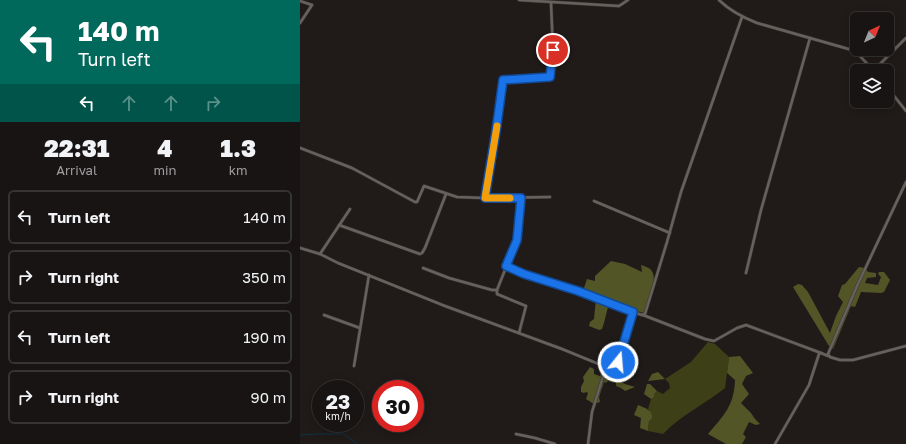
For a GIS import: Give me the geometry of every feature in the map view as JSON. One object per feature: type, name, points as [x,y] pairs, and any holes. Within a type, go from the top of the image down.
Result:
[{"type":"street","points":[[519,0],[619,6],[628,0]]},
{"type":"street","points":[[718,0],[727,8],[742,17],[764,25],[852,50],[867,64]]},
{"type":"street","points":[[300,1],[312,5],[300,23]]},
{"type":"street","points":[[485,198],[503,80],[550,77],[553,50],[551,3]]},
{"type":"street","points":[[644,314],[646,312],[670,233],[680,192],[742,17]]},
{"type":"street","points":[[746,273],[761,210],[810,38]]},
{"type":"street","points":[[880,64],[906,38]]},
{"type":"street","points":[[894,96],[906,111]]},
{"type":"street","points":[[300,148],[352,168],[415,202],[418,202],[424,186],[457,197],[550,197]]},
{"type":"street","points":[[829,356],[828,352],[906,182]]},
{"type":"street","points":[[339,225],[420,254],[425,248],[446,194]]},
{"type":"street","points":[[518,333],[526,306],[497,294],[497,290],[517,240],[521,198]]},
{"type":"street","points":[[594,201],[670,233]]},
{"type":"street","points":[[320,254],[350,209]]},
{"type":"street","points":[[300,248],[320,254],[445,306],[606,367],[617,366],[633,312]]},
{"type":"street","points":[[506,266],[524,274],[578,291],[633,312],[644,314],[705,339],[714,341],[737,328],[746,325],[840,360],[853,360],[906,346]]},
{"type":"street","points":[[423,268],[461,282],[497,290]]},
{"type":"street","points":[[354,366],[369,275]]},
{"type":"street","points":[[324,315],[360,328]]},
{"type":"street","points":[[775,444],[809,385],[819,354],[821,353]]},
{"type":"street","points":[[588,444],[592,412],[606,367]]},
{"type":"street","points":[[516,434],[536,438],[554,444]]},
{"type":"green space","points":[[611,261],[625,264],[642,272],[641,265],[649,268],[653,273],[654,284],[644,313],[632,310],[580,290],[584,288],[587,279],[595,281],[595,276]]},
{"type":"green space","points":[[859,267],[865,268],[868,272],[876,273],[876,277],[867,278],[865,283],[878,285],[881,277],[878,274],[879,272],[884,272],[890,280],[884,292],[861,292],[855,307],[851,306],[833,349],[829,346],[793,287],[798,284],[802,285],[808,292],[830,333],[843,302],[838,296],[842,285],[845,284]]},
{"type":"green space","points":[[596,299],[609,304],[602,329],[599,330],[589,326],[590,322],[594,319]]},
{"type":"green space","points":[[708,342],[715,344],[729,357],[725,388],[685,415],[663,434],[648,431],[650,412],[648,409],[654,394],[657,391],[663,394],[670,388],[669,383],[665,379],[691,362]]},
{"type":"green space","points":[[740,356],[753,373],[746,376],[742,384],[749,394],[741,403],[760,424],[756,425],[749,422],[743,434],[746,437],[742,444],[726,444],[708,434],[727,410],[733,397],[735,380],[727,373],[729,357]]},
{"type":"green space","points":[[590,367],[594,369],[594,374],[600,376],[604,369],[619,378],[620,381],[625,384],[635,387],[625,391],[616,386],[616,383],[608,381],[606,383],[604,382],[599,397],[600,402],[594,404],[586,399],[588,393],[581,392],[581,387],[584,381],[583,377]]},
{"type":"green space","points":[[658,372],[665,379],[648,381],[652,374]]},
{"type":"green space","points":[[647,384],[650,384],[657,391],[651,399],[644,394]]},
{"type":"green space","points":[[638,405],[648,410],[652,415],[652,418],[649,421],[648,431],[640,428],[641,418],[634,415]]},
{"type":"waterway","points":[[300,435],[344,434],[357,444]]},
{"type":"slow traffic","points":[[497,126],[485,198],[510,198]]},
{"type":"route","points":[[553,50],[550,77],[503,80],[485,198],[521,198],[517,240],[506,266],[524,274],[535,276],[633,312],[618,362]]}]
